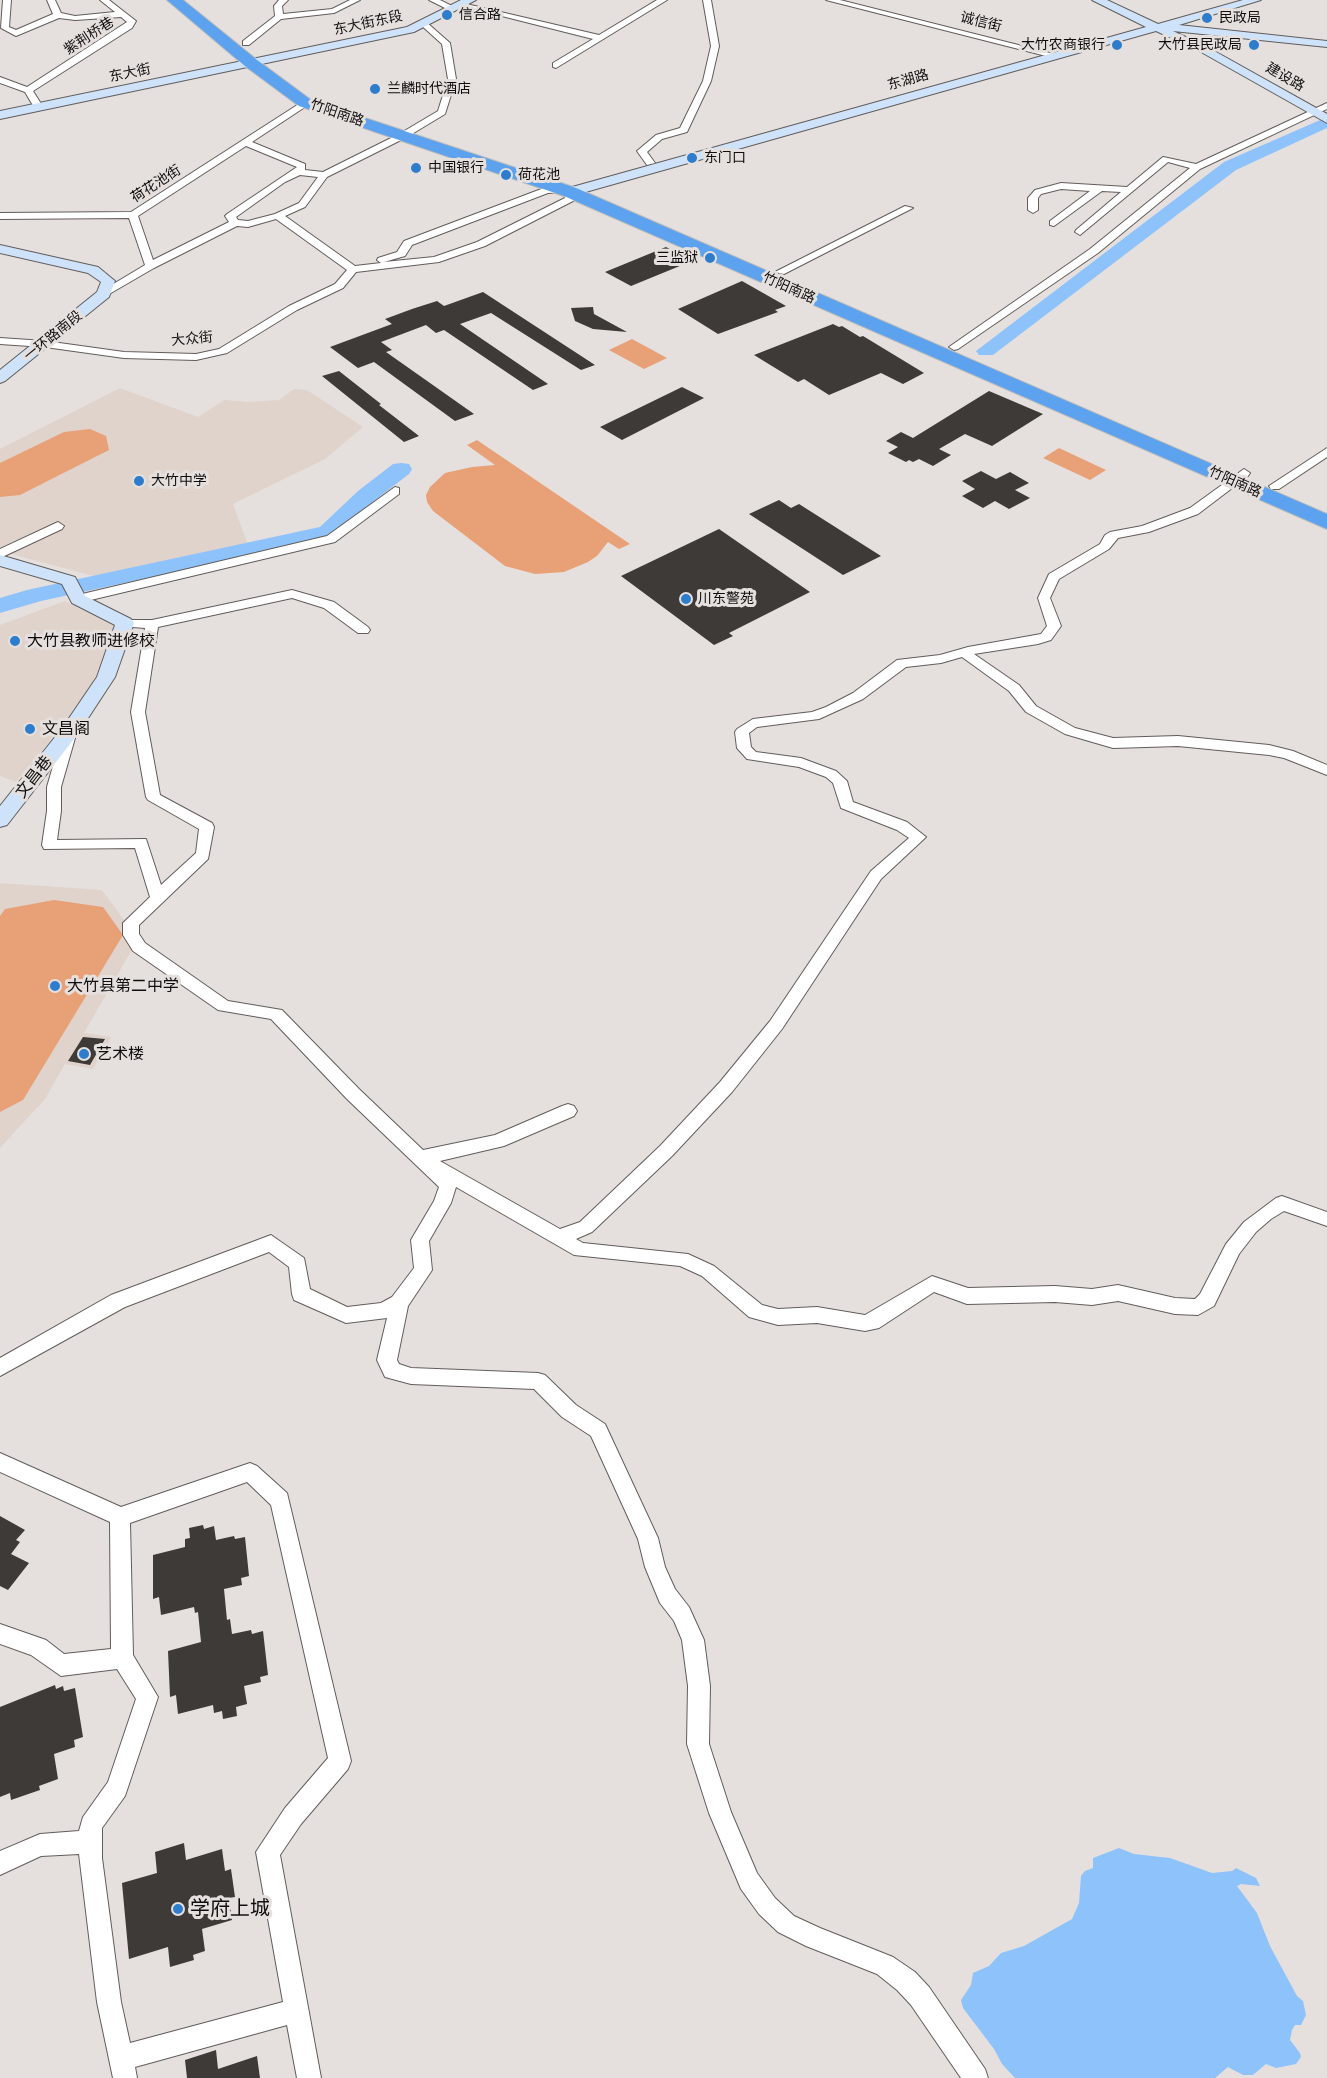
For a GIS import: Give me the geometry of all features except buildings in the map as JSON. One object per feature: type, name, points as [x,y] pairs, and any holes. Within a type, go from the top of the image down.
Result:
[{"type":"highway","points":[[174,0],[258,62]]},
{"type":"highway","points":[[194,0],[246,43],[258,62]]},
{"type":"highway","name":"竹阳南路","points":[[258,62],[305,103],[410,132]]},
{"type":"highway","name":"竹阳南路","points":[[258,62],[318,97],[410,132],[573,188],[780,272],[954,347],[1238,477],[1327,522]]},
{"type":"highway","name":"竹阳南路","points":[[573,188],[1238,477],[1275,486],[1327,509]]},
{"type":"street","points":[[7,0],[2,27],[16,33],[58,15],[75,18],[122,14]]},
{"type":"street","points":[[51,0],[58,15]]},
{"type":"street","name":"紫荆桥巷","points":[[28,90],[129,27],[132,21],[104,0]]},
{"type":"street","points":[[279,17],[278,6],[284,0]]},
{"type":"street","points":[[246,43],[279,17],[334,11],[356,0]]},
{"type":"street","points":[[433,0],[462,4],[601,38]]},
{"type":"street","points":[[556,65],[663,0]]},
{"type":"street","points":[[650,163],[642,151],[659,137],[684,130],[707,81],[715,45],[706,0]]},
{"type":"street","name":"诚信街","points":[[830,0],[1051,54]]},
{"type":"street","name":"建设路","points":[[1098,0],[1159,25]]},
{"type":"street","name":"建设路","points":[[1108,0],[1323,113]]},
{"type":"street","name":"东湖路","points":[[1159,25],[1243,0]]},
{"type":"street","name":"东湖路","points":[[573,188],[650,163],[1255,0]]},
{"type":"street","name":"东大街东段","points":[[258,62],[410,30],[462,4]]},
{"type":"street","points":[[104,294],[150,266],[235,223],[248,224],[278,216],[302,205],[324,176],[410,132],[442,112],[452,79],[446,43],[425,24]]},
{"type":"street","points":[[1159,25],[1195,31],[1327,44]]},
{"type":"street","name":"东湖路","points":[[573,188],[1051,54]]},
{"type":"street","name":"东大街","points":[[0,115],[258,62]]},
{"type":"street","points":[[0,80],[28,90],[38,107]]},
{"type":"street","name":"荷花池街","points":[[0,216],[133,215],[305,103]]},
{"type":"street","points":[[954,347],[1094,251],[1197,166],[1323,113]]},
{"type":"street","points":[[245,142],[302,166],[299,172]]},
{"type":"street","points":[[1080,232],[1166,159],[1197,166]]},
{"type":"street","points":[[235,223],[230,216],[282,180],[299,172],[324,176]]},
{"type":"street","points":[[1033,210],[1033,198],[1038,192],[1061,186],[1129,190]]},
{"type":"street","points":[[1054,223],[1101,187]]},
{"type":"street","points":[[278,216],[353,269],[435,260],[481,244],[570,200],[573,188],[547,190],[408,243],[401,254],[353,269]]},
{"type":"street","points":[[780,272],[908,208]]},
{"type":"street","points":[[133,215],[150,266]]},
{"type":"street","points":[[0,249],[93,270],[108,281],[104,294]]},
{"type":"street","name":"大众街","points":[[0,340],[124,355],[196,357],[223,351],[293,308],[339,286],[353,269]]},
{"type":"street","name":"一环路南段","points":[[0,378],[45,344],[104,294]]},
{"type":"street","points":[[1275,486],[1327,452]]},
{"type":"street","points":[[558,1239],[586,1227],[666,1151],[726,1087],[776,1025],[876,875],[918,837],[902,826],[846,805],[840,781],[831,774],[801,763],[752,756],[744,748],[742,732],[753,723],[814,716],[831,711],[858,696],[902,663],[941,658],[1011,642],[1038,640],[1046,637],[1054,626],[1044,598],[1054,577],[1105,546],[1109,538],[1145,529],[1194,511],[1238,477]]},
{"type":"street","points":[[78,599],[331,539],[395,491]]},
{"type":"street","points":[[0,554],[58,526]]},
{"type":"street","points":[[0,560],[69,581],[78,599],[125,623],[152,624],[292,594],[329,605],[363,630]]},
{"type":"street","name":"文昌巷","points":[[0,819],[70,731],[106,677],[125,623]]},
{"type":"street","points":[[0,1368],[118,1301],[271,1243],[298,1263],[301,1294],[346,1315],[383,1311],[399,1302],[423,1270],[420,1240],[442,1203],[448,1185],[352,1094],[276,1014],[224,1006],[139,947],[130,935],[131,923],[203,855],[207,828],[153,798],[138,712],[152,624]]},
{"type":"street","points":[[964,652],[976,663],[1014,688],[1031,709],[1070,731],[1113,743],[1178,741],[1269,750],[1288,754],[1327,770]]},
{"type":"street","points":[[70,731],[54,787],[54,811],[49,845],[141,843],[158,899]]},
{"type":"street","points":[[420,1158],[498,1141],[567,1111]]},
{"type":"street","points":[[420,1158],[580,1250],[668,1257],[696,1264],[722,1281],[748,1305],[778,1317],[817,1315],[865,1323],[872,1322],[932,1284],[968,1296],[1055,1294],[1092,1298],[1118,1293],[1175,1306],[1198,1307],[1207,1300],[1232,1249],[1250,1227],[1265,1214],[1282,1203],[1327,1219]]},
{"type":"street","points":[[399,1302],[387,1360],[392,1371],[411,1376],[538,1381],[569,1411],[598,1430],[648,1538],[655,1567],[667,1596],[682,1614],[693,1640],[699,1686],[698,1744],[720,1813],[749,1881],[767,1906],[786,1924],[814,1938],[885,1965],[906,1981],[920,1996],[976,2078]]},
{"type":"street","points":[[0,1462],[120,1517],[250,1472],[280,1500],[340,1761],[293,1816],[268,1852],[295,2012],[309,2078]]},
{"type":"street","points":[[120,1517],[122,1658],[147,1697],[117,1788],[91,1825],[90,1858],[109,2002],[123,2068],[295,2012]]},
{"type":"street","points":[[0,1634],[38,1647],[61,1665],[122,1658]]},
{"type":"street","points":[[0,1863],[40,1845],[91,1842]]},
{"type":"shaded area","points":[[632,339],[667,358],[644,369],[609,350]]},
{"type":"shaded area","name":"大竹中学","points":[[120,388],[198,417],[224,400],[248,402],[279,400],[294,389],[307,390],[363,427],[325,459],[233,504],[248,545],[97,577],[0,551],[0,449]]},
{"type":"shaded area","points":[[90,429],[106,436],[109,450],[20,495],[0,497],[0,463],[64,432]]},
{"type":"shaded area","points":[[477,440],[630,544],[619,549],[608,542],[597,556],[564,572],[535,574],[505,566],[433,511],[427,502],[426,495],[430,487],[445,473],[495,465],[467,445]]},
{"type":"shaded area","points":[[1059,448],[1106,470],[1090,480],[1043,458]]},
{"type":"shaded area","name":"文昌阁","points":[[65,601],[116,627],[98,682],[16,782],[0,776],[0,625]]},
{"type":"shaded area","name":"大竹县第二中学","points":[[0,883],[102,890],[138,939],[84,1033],[111,1037],[93,1069],[65,1064],[45,1099],[0,1148]]},
{"type":"shaded area","name":"大竹县第二中学","points":[[54,900],[103,907],[123,935],[23,1100],[0,1112],[0,916],[5,909]]},
{"type":"water","points":[[1119,1848],[1134,1854],[1170,1858],[1212,1873],[1232,1871],[1236,1868],[1256,1878],[1260,1886],[1241,1884],[1237,1886],[1257,1913],[1270,1946],[1297,1996],[1303,2001],[1306,2015],[1301,2025],[1295,2025],[1290,2040],[1301,2057],[1296,2064],[1276,2068],[1266,2064],[1253,2075],[1243,2075],[1228,2067],[1215,2078],[1015,2078],[1002,2064],[994,2049],[963,2008],[961,2000],[971,1985],[973,1973],[989,1966],[1001,1953],[1024,1946],[1072,1919],[1079,1903],[1081,1876],[1085,1871],[1093,1868],[1093,1858]]},
{"type":"waterway","points":[[986,351],[1230,166],[1327,122]]},
{"type":"waterway","points":[[0,606],[35,595],[328,532],[366,496],[401,469]]},
{"type":"place","name":"信合路","points":[[447,15]]},
{"type":"place","name":"民政局","points":[[1207,18]]},
{"type":"place","name":"大竹农商银行","points":[[1117,45]]},
{"type":"place","name":"大竹县民政局","points":[[1254,45]]},
{"type":"place","name":"兰麟时代酒店","points":[[375,89]]},
{"type":"place","name":"东门口","points":[[692,158]]},
{"type":"place","name":"中国银行","points":[[416,168]]},
{"type":"place","name":"荷花池","points":[[506,175]]},
{"type":"place","name":"三监狱","points":[[710,258]]},
{"type":"place","name":"大竹中学","points":[[139,481]]},
{"type":"place","name":"川东警苑","points":[[686,599]]},
{"type":"place","name":"大竹县教师进修校","points":[[15,641]]},
{"type":"place","name":"文昌阁","points":[[30,729]]},
{"type":"place","name":"大竹县第二中学","points":[[55,986]]},
{"type":"place","name":"艺术楼","points":[[84,1054]]},
{"type":"place","name":"学府上城","points":[[178,1909]]}]
